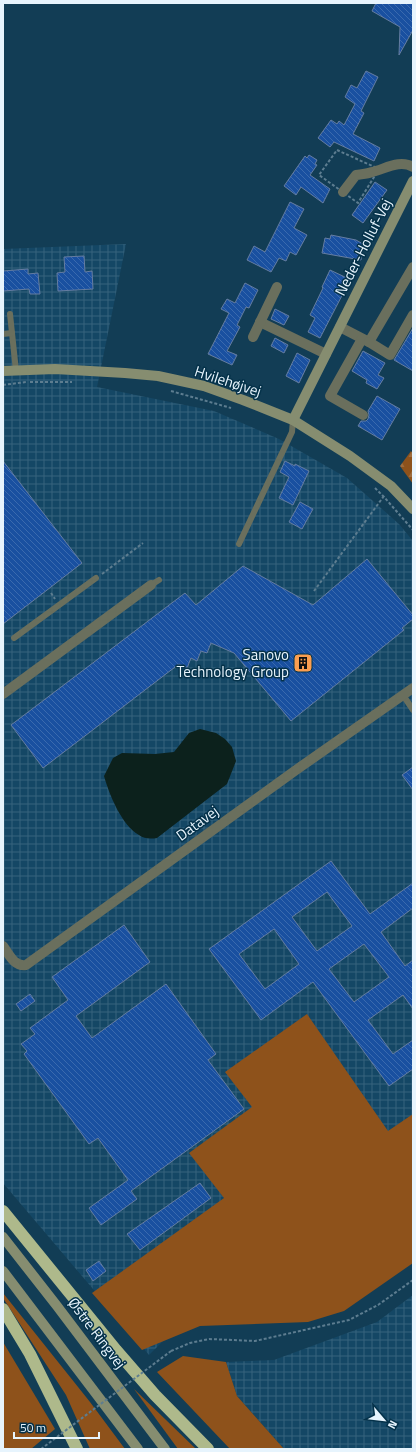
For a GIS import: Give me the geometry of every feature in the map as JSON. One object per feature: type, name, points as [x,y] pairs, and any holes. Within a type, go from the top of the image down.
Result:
[{"type":"highway","points":[[3,1211],[121,1356],[155,1395],[208,1449]]},
{"type":"highway","points":[[3,1309],[30,1354],[77,1449]]},
{"type":"street","points":[[343,192],[356,175],[372,172],[392,165],[409,164],[413,166]]},
{"type":"street","name":"Neder-Holluf-Vej","points":[[293,420],[413,181]]},
{"type":"street","points":[[363,415],[330,396],[413,267]]},
{"type":"street","points":[[253,337],[277,287]]},
{"type":"street","points":[[340,327],[390,355],[413,315]]},
{"type":"street","points":[[260,322],[326,354]]},
{"type":"street","name":"Hvilehøjvej","points":[[3,371],[55,369],[125,373],[158,376],[204,386],[293,420],[350,456],[390,486],[413,509]]},
{"type":"street","points":[[3,694],[155,583]]},
{"type":"street","name":"Datavej","points":[[3,946],[16,963],[26,965],[296,770],[413,688]]},
{"type":"street","name":"Østre Ringvej","points":[[3,1237],[165,1449]]},
{"type":"street","points":[[3,1271],[138,1449]]},
{"type":"lane","points":[[10,314],[16,371]]},
{"type":"lane","points":[[3,334],[12,333]]},
{"type":"lane","points":[[238,544],[292,432],[293,420]]},
{"type":"lane","points":[[14,638],[96,578]]},
{"type":"lane","points":[[403,696],[413,710]]},
{"type":"path","points":[[3,385],[27,382],[78,382]]},
{"type":"path","points":[[170,390],[237,410]]},
{"type":"path","points":[[374,488],[384,497],[413,530]]},
{"type":"path","points":[[314,591],[384,497]]},
{"type":"path","points":[[96,578],[143,543]]},
{"type":"path","points":[[41,1449],[171,1351],[190,1343],[209,1339],[255,1340],[349,1320],[378,1305],[413,1280]]},
{"type":"shaded area","points":[[126,244],[97,387],[214,411],[279,439],[347,478],[399,524],[413,541],[413,1256],[200,1324],[165,1339],[149,1355],[3,1183],[3,249]]},
{"type":"shaded area","points":[[200,729],[216,733],[225,739],[232,747],[236,761],[227,784],[157,838],[152,839],[141,836],[127,825],[117,809],[106,783],[104,776],[113,758],[122,753],[155,754],[174,752],[189,733]]},
{"type":"shaded area","points":[[413,1295],[413,1449],[284,1449],[237,1396],[226,1362],[274,1360],[377,1322]]},
{"type":"green space","points":[[411,451],[413,454],[413,484],[400,466]]},
{"type":"green space","points":[[307,1014],[388,1131],[413,1114],[413,1263],[344,1311],[308,1322],[200,1326],[142,1350],[92,1293],[224,1198],[189,1153],[252,1107],[225,1072]]},
{"type":"green space","points":[[3,1293],[90,1402],[125,1449],[90,1449],[66,1395],[3,1298]]},
{"type":"green space","points":[[3,1342],[55,1429],[31,1449],[3,1449]]},
{"type":"green space","points":[[183,1356],[226,1362],[237,1396],[284,1449],[230,1449],[157,1372]]},
{"type":"green space","points":[[134,1389],[196,1449],[178,1449]]},
{"type":"building","points":[[376,3],[413,3],[413,30],[399,55],[400,27],[372,11]]},
{"type":"building","points":[[366,71],[378,77],[361,111],[364,113],[353,134],[380,148],[374,161],[334,142],[330,147],[318,138],[331,120],[337,124],[339,121],[344,125],[355,104],[345,97],[351,85],[357,88]]},
{"type":"building","points":[[309,155],[317,160],[315,164],[317,165],[310,175],[330,189],[323,203],[301,187],[296,195],[284,186],[305,156],[307,158]]},
{"type":"building","points":[[375,182],[387,190],[363,223],[352,215]]},
{"type":"building","points":[[290,202],[304,209],[294,228],[307,235],[296,255],[290,252],[286,261],[279,258],[271,272],[247,260],[254,246],[265,252]]},
{"type":"building","points":[[331,235],[356,240],[363,244],[361,260],[322,253],[325,238],[330,239]]},
{"type":"building","points":[[84,256],[85,272],[92,271],[93,289],[58,291],[57,273],[65,272],[64,257]]},
{"type":"building","points":[[28,269],[28,274],[38,273],[40,294],[30,294],[29,289],[3,291],[3,271]]},
{"type":"building","points":[[330,270],[347,278],[346,280],[349,282],[320,338],[308,332],[315,318],[310,315]]},
{"type":"building","points":[[245,283],[258,290],[249,308],[246,307],[237,325],[240,327],[227,351],[237,355],[232,365],[208,354],[229,313],[221,309],[227,299],[235,303]]},
{"type":"building","points":[[275,309],[289,316],[284,325],[271,319]]},
{"type":"building","points":[[413,328],[413,371],[394,360]]},
{"type":"building","points":[[275,338],[288,345],[284,353],[271,346]]},
{"type":"building","points":[[363,351],[385,363],[378,375],[384,378],[377,389],[366,383],[367,380],[352,371]]},
{"type":"building","points":[[297,353],[310,360],[299,383],[286,376]]},
{"type":"building","points":[[377,396],[400,409],[382,440],[358,426],[361,421],[366,421],[368,419],[368,411]]},
{"type":"building","points":[[3,461],[82,563],[3,624]]},
{"type":"building","points":[[285,461],[309,471],[293,505],[279,498],[289,477],[280,472]]},
{"type":"building","points":[[300,502],[313,509],[302,529],[289,522]]},
{"type":"building","name":"Sanovo Technology Group","points":[[367,559],[413,615],[413,619],[402,628],[404,630],[291,721],[234,653],[211,643],[207,653],[201,651],[197,661],[191,658],[187,668],[179,664],[43,768],[11,725],[185,593],[196,605],[243,566],[313,605]]},
{"type":"building","points":[[413,767],[413,790],[402,775]]},
{"type":"building","points":[[331,861],[370,914],[413,883],[413,908],[381,932],[405,966],[413,960],[413,1009],[403,995],[368,1020],[393,1054],[413,1040],[413,1069],[389,1086],[313,982],[261,1020],[209,949]],"holes":[[[327,892],[352,926],[317,951],[292,917]],[[274,929],[299,964],[265,989],[239,954]],[[364,944],[389,977],[354,1002],[329,969]]]},
{"type":"building","points":[[124,925],[150,962],[76,1016],[92,1038],[166,984],[216,1054],[208,1060],[244,1109],[131,1191],[137,1199],[101,1225],[89,1208],[128,1180],[98,1138],[89,1144],[24,1054],[27,1051],[21,1044],[35,1034],[30,1028],[68,1000],[52,977]]},
{"type":"building","points":[[30,994],[35,1001],[21,1011],[16,1004]]},
{"type":"building","points":[[200,1183],[211,1198],[140,1250],[127,1234]]},
{"type":"building","points":[[99,1261],[106,1271],[93,1281],[86,1270]]},
{"type":"place","name":"Sanovo Technology Group","points":[[303,663]]}]
